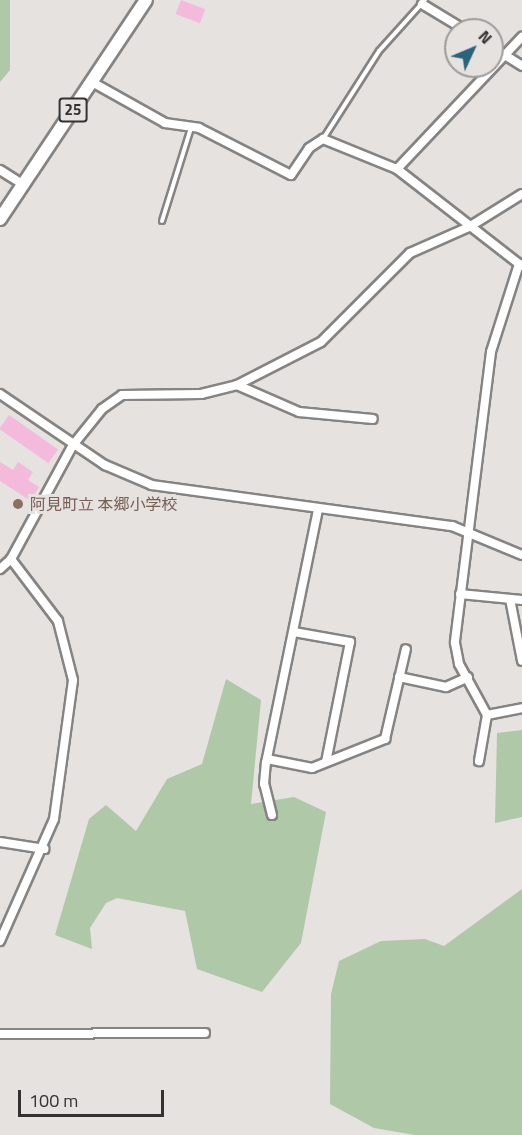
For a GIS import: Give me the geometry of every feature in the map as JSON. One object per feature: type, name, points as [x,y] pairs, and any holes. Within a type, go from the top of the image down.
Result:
[{"type":"main road","name":"25","points":[[0,219],[146,0]]},
{"type":"street","points":[[424,2],[447,18]]},
{"type":"street","points":[[522,37],[504,54],[522,66]]},
{"type":"street","points":[[397,169],[482,78]]},
{"type":"street","points":[[92,82],[165,123],[191,128],[291,175],[309,148],[323,139],[397,169],[469,227],[520,264],[491,352],[455,643],[468,677],[487,715],[479,761]]},
{"type":"street","points":[[0,170],[22,184]]},
{"type":"street","points":[[0,569],[11,560],[73,446],[102,409],[122,395],[201,394],[237,385],[321,342],[410,253],[469,227],[521,196]]},
{"type":"street","points":[[237,385],[299,412],[373,419]]},
{"type":"street","points":[[0,394],[73,446],[152,485],[469,532],[522,555]]},
{"type":"street","points":[[272,815],[264,784],[267,759],[318,510]]},
{"type":"street","points":[[0,941],[44,849],[65,768],[73,680],[58,621],[11,560]]},
{"type":"street","points":[[460,594],[522,600]]},
{"type":"street","points":[[510,599],[522,661]]},
{"type":"street","points":[[294,632],[350,642],[327,762]]},
{"type":"street","points":[[267,759],[312,768],[385,740],[406,648]]},
{"type":"street","points":[[399,677],[446,687],[468,677]]},
{"type":"street","points":[[487,715],[522,708]]},
{"type":"street","points":[[0,842],[44,849]]},
{"type":"street","points":[[0,1034],[204,1033]]},
{"type":"lane","points":[[323,139],[379,51],[424,2]]},
{"type":"lane","points":[[162,221],[191,128]]},
{"type":"green space","points":[[0,0],[10,0],[10,70],[0,82]]},
{"type":"green space","points":[[226,679],[261,700],[251,804],[294,797],[326,812],[301,943],[262,992],[197,969],[185,911],[117,898],[106,903],[90,928],[92,949],[55,935],[89,819],[106,805],[136,831],[167,779],[202,764]]},
{"type":"green space","points":[[522,730],[522,817],[495,823],[497,733]]},
{"type":"green space","points":[[522,889],[522,1135],[415,1135],[374,1128],[330,1104],[331,994],[339,961],[381,941],[425,939],[444,946]]},
{"type":"building","points":[[181,0],[205,9],[200,23],[176,14]]},
{"type":"building","points":[[9,415],[58,449],[48,463],[0,429]]},
{"type":"building","points":[[0,462],[13,470],[18,462],[33,472],[28,480],[39,487],[31,501],[0,481]]},
{"type":"place","name":"阿見町立 本郷小学校","points":[[18,504]]}]
